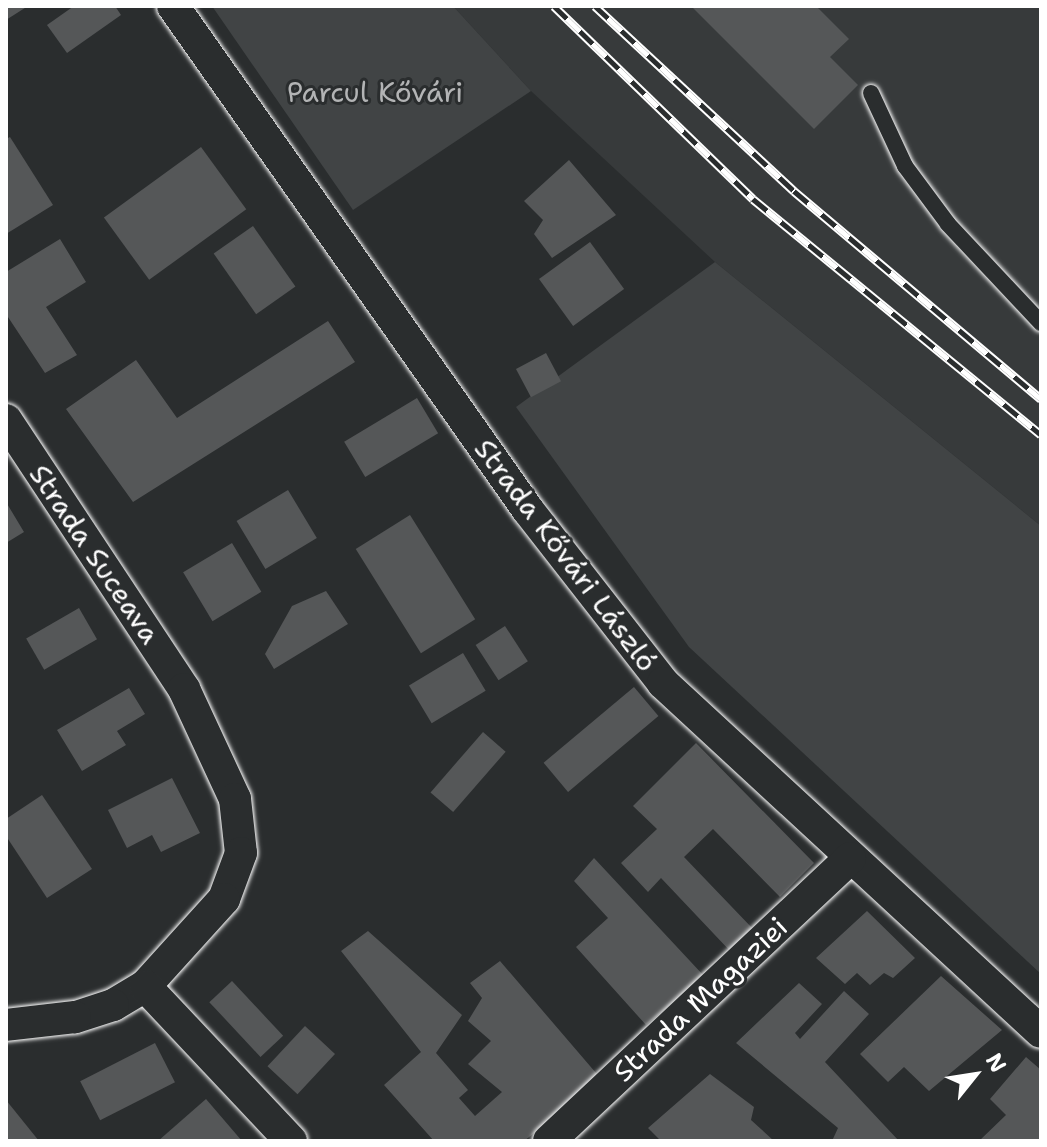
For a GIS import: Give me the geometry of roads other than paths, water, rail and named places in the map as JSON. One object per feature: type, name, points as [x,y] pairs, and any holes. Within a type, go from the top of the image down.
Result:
[{"type":"street","name":"Strada Kővári László","points":[[173,6],[528,510],[663,683],[1041,1032]]},
{"type":"street","name":"Strada Suceava","points":[[6,420],[184,689],[235,799],[241,853],[224,899],[145,986],[113,1005],[75,1017],[6,1025]]},
{"type":"street","name":"Strada Magaziei","points":[[549,1141],[850,858]]},
{"type":"street","points":[[145,986],[291,1141]]},
{"type":"lane","points":[[871,93],[905,166],[948,224],[1041,323]]},
{"type":"railway","points":[[554,6],[753,199],[1041,435]]},
{"type":"railway","points":[[595,6],[794,191],[1041,399]]},
{"type":"park label","name":"Parcul Kővári","points":[[375,92]]}]
